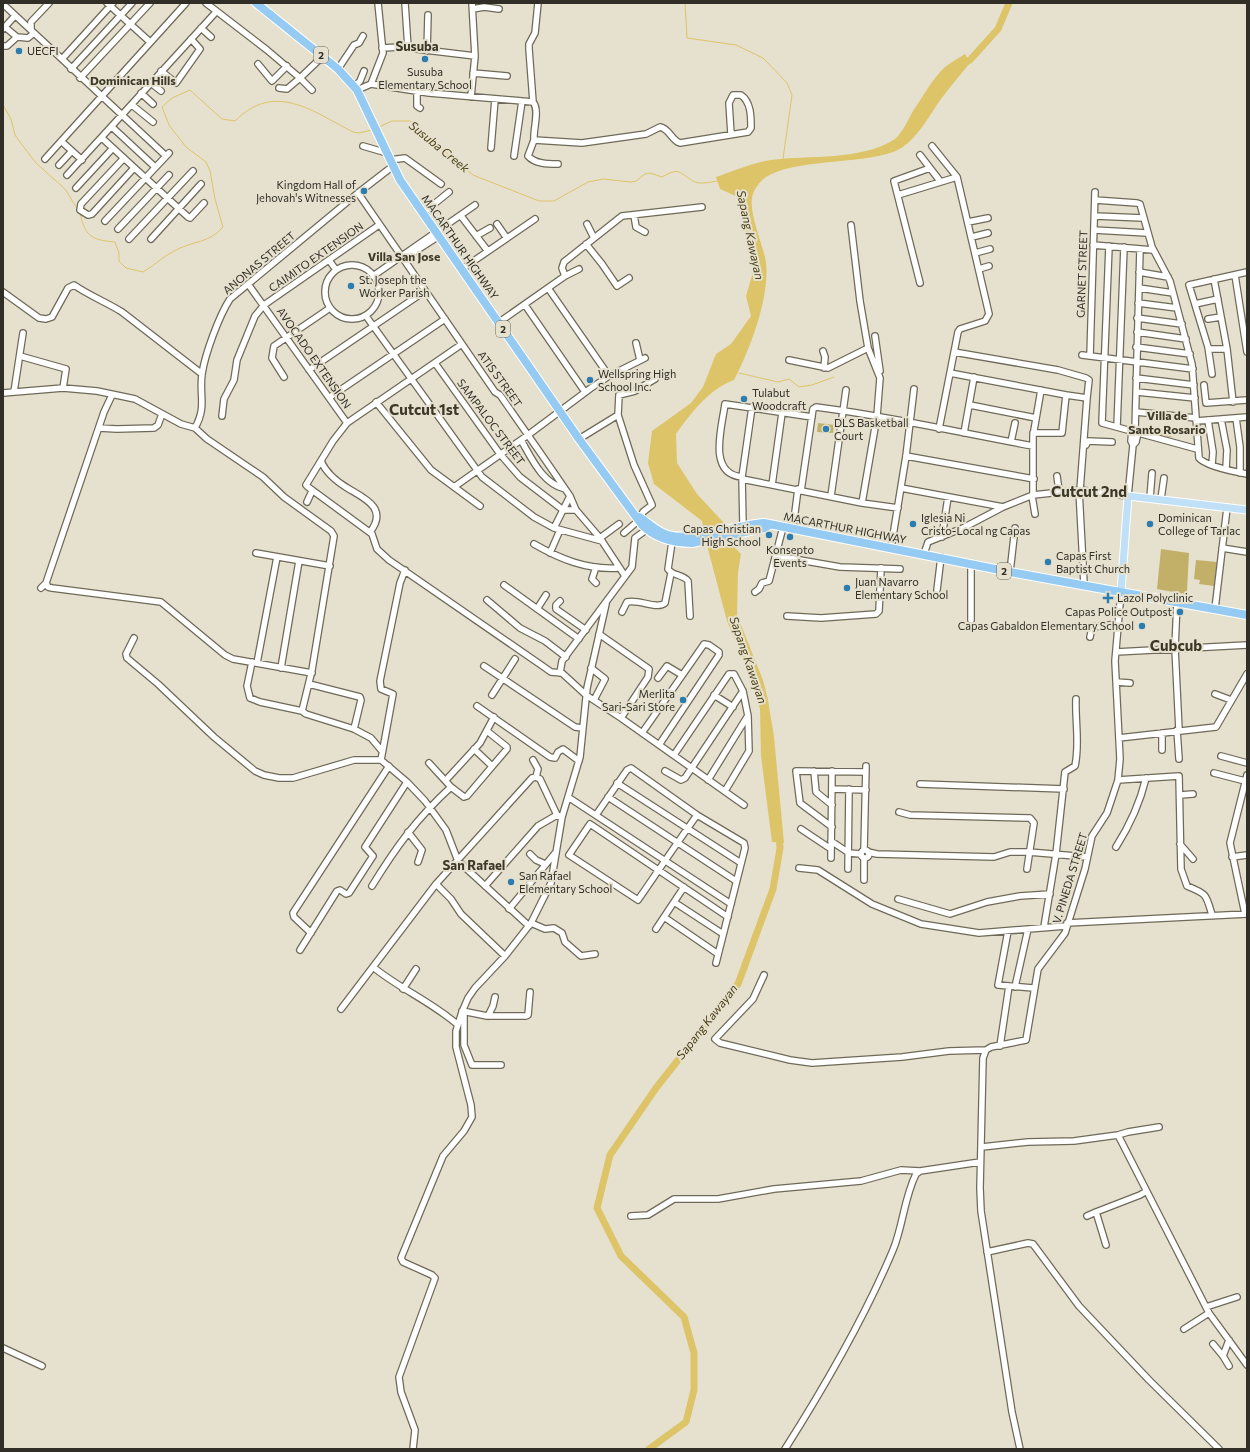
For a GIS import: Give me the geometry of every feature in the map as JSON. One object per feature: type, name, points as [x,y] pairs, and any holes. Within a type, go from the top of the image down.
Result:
[{"type":"highway","name":"MACARTHUR HIGHWAY","points":[[256,3],[338,69],[355,89],[390,159],[423,213],[498,323],[646,530],[672,542],[691,540],[740,528],[764,524],[793,528],[1010,572],[1084,584],[1247,615]]},
{"type":"highway","name":"MACARTHUR HIGHWAY","points":[[638,518],[668,535],[691,540]]},
{"type":"main road","points":[[1128,496],[1247,510]]},
{"type":"main road","name":"V. PINEDA STREET","points":[[1121,592],[1128,496]]},
{"type":"street","points":[[33,32],[31,24],[33,20],[49,3]]},
{"type":"street","points":[[71,69],[132,3]]},
{"type":"street","points":[[80,78],[150,3]]},
{"type":"street","points":[[45,159],[186,3]]},
{"type":"street","points":[[206,3],[287,66],[312,90]]},
{"type":"street","points":[[371,84],[382,58],[378,3]]},
{"type":"street","points":[[405,3],[408,48]]},
{"type":"street","points":[[538,3],[535,33],[529,44],[533,102],[535,104],[536,112],[534,140],[528,156],[544,164],[558,164]]},
{"type":"street","points":[[62,59],[110,4],[129,24],[150,42]]},
{"type":"street","points":[[470,97],[476,56],[472,6],[489,5],[499,9]]},
{"type":"street","points":[[4,6],[62,59],[80,78],[168,155],[105,221]]},
{"type":"street","points":[[67,175],[216,12]]},
{"type":"street","points":[[427,51],[428,15]]},
{"type":"street","points":[[13,18],[4,28],[17,37],[28,38],[33,32]]},
{"type":"street","points":[[202,28],[211,37]]},
{"type":"street","points":[[338,69],[354,45],[359,43],[364,36]]},
{"type":"street","points":[[3,46],[7,46],[17,37]]},
{"type":"street","points":[[161,71],[176,83],[200,49],[191,39]]},
{"type":"street","points":[[382,48],[394,46],[476,56]]},
{"type":"street","points":[[279,88],[287,90],[322,57]]},
{"type":"street","points":[[258,64],[272,81],[287,66]]},
{"type":"street","points":[[355,89],[364,71]]},
{"type":"street","points":[[474,73],[507,76]]},
{"type":"street","points":[[151,83],[162,91]]},
{"type":"street","points":[[355,89],[371,84],[470,97],[533,102]]},
{"type":"street","points":[[417,91],[417,106],[420,108]]},
{"type":"street","points":[[142,93],[153,104]]},
{"type":"street","points":[[534,140],[582,143],[646,134],[660,127],[668,130],[674,139],[680,143],[748,132],[751,128],[748,103],[741,95],[734,95],[729,101],[728,112],[731,134]]},
{"type":"street","points":[[491,148],[495,99]]},
{"type":"street","points":[[514,156],[522,101]]},
{"type":"street","points":[[132,105],[153,122]]},
{"type":"street","points":[[112,127],[156,167]]},
{"type":"street","points":[[102,138],[145,179],[190,218],[204,203]]},
{"type":"street","points":[[61,141],[82,160]]},
{"type":"street","points":[[363,146],[390,159],[405,158],[441,184]]},
{"type":"street","points":[[932,146],[957,177],[979,269],[988,317],[985,320],[959,331],[939,429]]},
{"type":"street","points":[[76,188],[113,148]]},
{"type":"street","points":[[59,165],[72,151]]},
{"type":"street","points":[[920,155],[940,182]]},
{"type":"street","points":[[124,158],[81,204],[80,210],[88,215],[92,214],[134,168]]},
{"type":"street","name":"ANONAS STREET","points":[[195,428],[202,411],[202,374],[223,310],[230,300],[358,192],[390,159]]},
{"type":"street","points":[[920,282],[895,179],[930,168]]},
{"type":"street","points":[[130,239],[193,171]]},
{"type":"street","points":[[118,230],[169,175]]},
{"type":"street","points":[[898,195],[957,177]]},
{"type":"street","points":[[151,238],[201,184]]},
{"type":"street","name":"ATIS STREET","points":[[358,192],[425,291],[570,496],[576,510],[601,540],[618,568],[625,576]]},
{"type":"street","points":[[423,213],[449,192]]},
{"type":"street","name":"GARNET STREET","points":[[1090,356],[1095,192]]},
{"type":"street","points":[[1095,200],[1140,204],[1153,250],[1168,277],[1190,354],[1193,369],[1197,449],[1200,460],[1226,470],[1247,474]]},
{"type":"street","points":[[374,277],[438,234],[475,205]]},
{"type":"street","points":[[565,276],[562,268],[564,262],[622,216],[702,207]]},
{"type":"street","points":[[634,215],[636,227],[645,232]]},
{"type":"street","points":[[460,216],[487,250]]},
{"type":"street","points":[[1095,216],[1143,218]]},
{"type":"street","points":[[968,222],[988,218]]},
{"type":"street","points":[[462,269],[487,250],[535,219]]},
{"type":"street","points":[[497,224],[506,237]]},
{"type":"street","points":[[587,224],[594,238]]},
{"type":"street","name":"CAIMITO EXTENSION","points":[[264,305],[379,225]]},
{"type":"street","points":[[851,225],[860,302],[868,348],[880,376]]},
{"type":"street","points":[[476,236],[490,228]]},
{"type":"street","points":[[1094,230],[1147,233]]},
{"type":"street","points":[[972,238],[988,233]]},
{"type":"street","points":[[586,244],[617,286],[629,278]]},
{"type":"street","points":[[1094,245],[1153,250]]},
{"type":"street","points":[[1109,246],[1102,423],[1197,449]]},
{"type":"street","points":[[1117,427],[1124,247]]},
{"type":"street","points":[[975,253],[990,249]]},
{"type":"street","name":"V. PINEDA STREET","points":[[1128,496],[1133,446],[1136,442],[1136,347],[1140,249]]},
{"type":"street","points":[[329,260],[336,270]]},
{"type":"street","points":[[353,266],[361,267],[374,277],[379,292],[377,300],[367,315],[358,319],[343,318],[330,308],[326,301],[326,284],[336,270],[353,266]]},
{"type":"street","points":[[979,269],[989,266]]},
{"type":"street","points":[[498,323],[565,276],[579,269]]},
{"type":"street","points":[[1139,272],[1168,277]]},
{"type":"street","points":[[1212,374],[1209,350],[1190,284],[1247,272]]},
{"type":"street","points":[[1235,274],[1247,352]]},
{"type":"street","points":[[1214,279],[1227,349],[1233,402]]},
{"type":"street","name":"AVOCADO EXTENSION","points":[[248,284],[348,423]]},
{"type":"street","points":[[3,292],[39,318],[46,319],[52,317],[68,288],[74,285],[95,299],[109,304],[122,312],[202,374]]},
{"type":"street","points":[[548,288],[609,376]]},
{"type":"street","points":[[1139,288],[1173,293]]},
{"type":"street","points":[[309,370],[425,291]]},
{"type":"street","points":[[1195,304],[1218,298]]},
{"type":"street","points":[[1138,303],[1177,308]]},
{"type":"street","points":[[222,416],[224,399],[234,380],[237,360],[255,316],[264,305]]},
{"type":"street","points":[[525,305],[585,392]]},
{"type":"street","points":[[284,377],[272,358],[274,346],[330,308]]},
{"type":"street","points":[[367,315],[392,348],[392,354],[412,379],[476,470],[507,498],[534,517],[557,529],[601,540],[619,524]]},
{"type":"street","points":[[1208,320],[1221,317]]},
{"type":"street","points":[[1137,318],[1182,324]]},
{"type":"street","points":[[330,397],[445,319]]},
{"type":"street","points":[[1137,332],[1186,339]]},
{"type":"street","points":[[14,392],[23,333]]},
{"type":"street","points":[[862,503],[877,416],[880,376],[875,336]]},
{"type":"street","points":[[454,487],[476,470],[528,435],[585,392],[609,376],[643,359],[636,342]]},
{"type":"street","points":[[462,344],[376,402],[348,423],[333,441],[306,484],[312,491],[370,532],[374,536],[378,550],[405,570],[551,672],[560,673],[586,695],[744,805]]},
{"type":"street","points":[[1136,347],[1190,354]]},
{"type":"street","points":[[789,360],[824,368],[834,367],[868,348]]},
{"type":"street","points":[[1209,350],[1227,349]]},
{"type":"street","points":[[823,351],[825,357],[824,368]]},
{"type":"street","points":[[954,352],[1058,370],[1089,380],[1080,490],[1084,584]]},
{"type":"street","points":[[1082,355],[1193,369]]},
{"type":"street","points":[[20,356],[66,369],[63,388]]},
{"type":"street","name":"SAMPALOC STREET","points":[[435,363],[500,454],[520,477],[563,510]]},
{"type":"street","points":[[950,373],[1087,398]]},
{"type":"street","points":[[964,433],[974,377]]},
{"type":"street","points":[[1136,378],[1194,385]]},
{"type":"street","points":[[624,533],[643,512],[652,505],[634,465],[618,415],[620,395],[635,391],[655,379]]},
{"type":"street","points":[[1204,385],[1206,403],[1247,400]]},
{"type":"street","points":[[3,393],[63,388],[85,389],[134,399],[181,424],[195,428],[208,439],[263,477],[284,497],[331,531],[334,540],[330,566],[312,673],[302,711]]},
{"type":"street","points":[[891,548],[911,422],[914,389]]},
{"type":"street","points":[[831,496],[846,390]]},
{"type":"street","points":[[1035,514],[1033,496],[1033,433],[1042,390]]},
{"type":"street","points":[[1137,392],[1195,398]]},
{"type":"street","points":[[41,588],[46,583],[99,428],[112,395]]},
{"type":"street","points":[[1033,433],[1062,433],[1066,395]]},
{"type":"street","points":[[376,402],[430,470],[480,506]]},
{"type":"street","points":[[812,417],[725,404],[720,444],[720,462],[727,472],[742,478],[862,503],[898,508]]},
{"type":"street","points":[[970,405],[1036,418]]},
{"type":"street","points":[[740,528],[742,478],[752,407]]},
{"type":"street","points":[[793,528],[812,417],[816,407],[844,410],[911,422],[939,429],[1033,446]]},
{"type":"street","points":[[1136,412],[1196,420],[1247,418]]},
{"type":"street","points":[[772,485],[782,413]]},
{"type":"street","points":[[99,428],[154,428],[158,425],[162,414]]},
{"type":"street","points":[[579,438],[618,415]]},
{"type":"street","points":[[1236,418],[1240,447],[1240,473]]},
{"type":"street","points":[[1221,419],[1227,450],[1226,470]]},
{"type":"street","points":[[1208,420],[1213,452],[1212,465]]},
{"type":"street","points":[[1011,442],[1015,423]]},
{"type":"street","points":[[521,440],[539,471],[549,482],[565,489]]},
{"type":"street","points":[[1084,448],[1088,441],[1112,442]]},
{"type":"street","points":[[906,456],[1034,478]]},
{"type":"street","points":[[320,463],[324,469],[339,482],[362,496],[375,508],[376,521],[370,532]]},
{"type":"street","points":[[1150,498],[1152,473]]},
{"type":"street","points":[[1058,476],[1059,491]]},
{"type":"street","points":[[1161,499],[1164,478]]},
{"type":"street","points":[[901,488],[1003,507]]},
{"type":"street","points":[[924,554],[928,542],[942,537],[1003,507],[1033,496],[1059,491],[1080,490],[1128,496]]},
{"type":"street","points":[[307,502],[312,491]]},
{"type":"street","points":[[550,553],[563,510],[570,496]]},
{"type":"street","points":[[942,537],[948,497]]},
{"type":"street","points":[[1215,609],[1227,508]]},
{"type":"street","points":[[563,510],[576,510]]},
{"type":"street","points":[[755,592],[760,589],[762,583],[770,581],[783,527]]},
{"type":"street","points":[[1010,572],[1015,528]]},
{"type":"street","points":[[560,673],[562,661],[606,604],[632,567],[635,538],[646,530]]},
{"type":"street","points":[[622,612],[627,602],[636,600],[654,605],[662,605],[665,602],[671,573],[668,569],[672,542]]},
{"type":"street","points":[[534,544],[550,553],[576,563],[596,567],[618,568]]},
{"type":"street","points":[[1222,548],[1247,552]]},
{"type":"street","points":[[256,553],[330,566]]},
{"type":"street","points":[[777,556],[835,567],[900,569]]},
{"type":"street","points":[[277,557],[255,663],[247,686],[250,698],[260,702],[302,711],[306,714],[354,729],[372,738],[382,751]]},
{"type":"street","points":[[937,590],[941,557]]},
{"type":"street","points":[[281,668],[299,561]]},
{"type":"street","points":[[971,564],[971,620]]},
{"type":"street","points":[[596,567],[592,578],[596,583]]},
{"type":"street","points":[[787,616],[821,618],[876,614],[879,611],[881,568]]},
{"type":"street","points":[[381,760],[393,694],[381,689],[380,681],[392,622],[405,570]]},
{"type":"street","points":[[671,573],[686,578],[688,581],[690,616]]},
{"type":"street","points":[[46,583],[48,587],[52,588],[161,602],[225,655],[255,663],[312,673]]},
{"type":"street","points":[[504,585],[579,639]]},
{"type":"street","name":"V. PINEDA STREET","points":[[764,975],[753,999],[715,1039],[720,1043],[796,1061],[812,1063],[902,1057],[949,1051],[986,1050],[1026,1040],[1033,988],[1038,969],[1063,937],[1085,869],[1092,836],[1107,813],[1118,780],[1120,738],[1116,682],[1116,652],[1121,592]]},
{"type":"street","points":[[537,609],[546,595]]},
{"type":"street","points":[[487,600],[520,628],[545,641],[566,657]]},
{"type":"street","points":[[560,601],[556,605],[556,609],[586,630]]},
{"type":"street","points":[[1177,602],[1175,648],[1179,759]]},
{"type":"street","points":[[413,1449],[414,1430],[401,1392],[399,1377],[435,1278],[432,1275],[403,1262],[401,1258],[443,1156],[461,1135],[472,1117],[471,1105],[456,1047],[458,1025],[468,998],[475,988],[505,956],[530,924],[551,883],[557,850],[559,816],[568,797],[579,761],[586,695],[606,604]]},
{"type":"street","points":[[1090,637],[1092,627],[1118,624]]},
{"type":"street","points":[[599,634],[649,669],[648,678],[621,718]]},
{"type":"street","points":[[134,638],[126,654],[126,658],[158,684],[214,737],[255,771],[271,777],[294,778],[354,760],[381,760],[406,782],[429,807],[446,830],[458,861],[509,909],[530,924],[545,929],[554,928],[562,933],[566,942],[581,956],[595,954]]},
{"type":"street","points":[[642,733],[704,644],[709,645],[719,652],[720,655],[659,745]]},
{"type":"street","points":[[1116,652],[1247,645]]},
{"type":"street","points":[[492,695],[515,659]]},
{"type":"street","points":[[484,666],[535,702],[575,727],[582,728]]},
{"type":"street","points":[[658,678],[667,666],[682,675]]},
{"type":"street","points":[[591,668],[605,679],[594,700]]},
{"type":"street","points":[[674,755],[714,695],[731,673],[734,674],[743,691],[748,716],[748,751],[725,791]]},
{"type":"street","points":[[1120,738],[1178,730],[1216,727],[1247,674]]},
{"type":"street","points":[[1116,682],[1130,683]]},
{"type":"street","points":[[309,684],[360,697],[361,700],[354,729]]},
{"type":"street","points":[[665,771],[683,780],[743,691]]},
{"type":"street","points":[[1215,694],[1231,700]]},
{"type":"street","points":[[714,695],[732,707]]},
{"type":"street","points":[[1044,927],[1056,854],[1065,772],[1075,766],[1076,761],[1078,741],[1076,699]]},
{"type":"street","points":[[477,706],[550,757],[555,758],[558,752],[563,749],[579,761]]},
{"type":"street","points":[[708,780],[748,716]]},
{"type":"street","points":[[446,780],[474,750],[487,731],[494,717]]},
{"type":"street","points":[[429,763],[451,787],[464,797],[467,796],[508,748],[487,731]]},
{"type":"street","points":[[1162,732],[1162,750]]},
{"type":"street","points":[[474,750],[492,766]]},
{"type":"street","points":[[1221,756],[1247,763]]},
{"type":"street","points":[[533,760],[538,769],[536,777]]},
{"type":"street","points":[[310,933],[294,917],[293,913],[389,766]]},
{"type":"street","points":[[864,880],[866,766]]},
{"type":"street","points":[[596,815],[617,783],[627,770],[632,768],[697,814],[744,843],[745,848],[716,963]]},
{"type":"street","points":[[832,827],[800,803],[796,770],[866,772]]},
{"type":"street","points":[[814,771],[816,792],[832,805]]},
{"type":"street","points":[[831,858],[832,772]]},
{"type":"street","points":[[1214,773],[1245,781]]},
{"type":"street","points":[[799,868],[818,870],[872,904],[921,924],[973,932],[1008,931],[1067,925],[1246,914],[1232,857],[1230,837],[1247,775]]},
{"type":"street","points":[[1118,780],[1178,776],[1180,794],[1181,869],[1185,884],[1206,895],[1212,915]]},
{"type":"street","points":[[536,777],[540,779],[559,816]]},
{"type":"street","points":[[342,1009],[436,884],[532,778],[536,777]]},
{"type":"street","points":[[1116,847],[1125,833],[1138,805],[1146,778]]},
{"type":"street","points":[[300,950],[337,891],[349,893],[373,856],[365,847],[406,782]]},
{"type":"street","points":[[617,783],[741,863]]},
{"type":"street","points":[[920,784],[1064,789]]},
{"type":"street","points":[[372,886],[408,832],[429,807],[451,787]]},
{"type":"street","points":[[832,788],[866,790]]},
{"type":"street","points":[[848,868],[849,789]]},
{"type":"street","points":[[1180,794],[1193,794]]},
{"type":"street","points":[[568,797],[665,859],[731,904]]},
{"type":"street","points":[[608,797],[736,881]]},
{"type":"street","points":[[899,812],[910,815],[1030,818],[1034,823],[1027,869]]},
{"type":"street","points":[[697,814],[665,859],[659,870],[638,900],[569,854],[590,824],[659,870],[684,887],[728,916]]},
{"type":"street","points":[[485,886],[538,826],[559,816]]},
{"type":"street","points":[[801,829],[831,849]]},
{"type":"street","points":[[408,832],[422,850],[418,862]]},
{"type":"street","points":[[831,841],[849,853],[994,857],[1010,852],[1029,852],[1087,857]]},
{"type":"street","points":[[1180,844],[1193,859]]},
{"type":"street","points":[[509,909],[557,850]]},
{"type":"street","points":[[530,854],[536,860],[545,864]]},
{"type":"street","points":[[1232,857],[1247,856]]},
{"type":"street","points":[[436,884],[451,899],[461,914],[505,956]]},
{"type":"street","points":[[656,929],[684,887]]},
{"type":"street","points":[[898,899],[950,914],[987,902],[1020,896],[1050,894]]},
{"type":"street","points":[[674,902],[723,934]]},
{"type":"street","points":[[664,917],[718,954]]},
{"type":"street","points":[[1000,1046],[1012,986],[1028,929]]},
{"type":"street","points":[[1008,931],[997,983],[998,985],[1033,988]]},
{"type":"street","points":[[373,968],[403,988],[440,1009],[458,1025]]},
{"type":"street","points":[[403,988],[416,970]]},
{"type":"street","points":[[463,1011],[488,1016],[527,1016],[530,992]]},
{"type":"street","points":[[488,1016],[493,1006],[495,997]]},
{"type":"street","points":[[463,1011],[464,1045],[472,1065],[501,1065]]},
{"type":"street","points":[[986,1050],[983,1064],[980,1195],[987,1252],[1012,1412],[1020,1449]]},
{"type":"street","points":[[982,1147],[1028,1142],[1074,1141],[1118,1135],[1159,1126]]},
{"type":"street","points":[[1118,1135],[1145,1192],[1209,1313],[1247,1364]]},
{"type":"street","points":[[631,1216],[648,1215],[674,1200],[718,1199],[779,1188],[861,1181],[901,1170],[920,1170],[980,1162]]},
{"type":"street","points":[[785,1449],[806,1415],[872,1296],[895,1246],[911,1185],[920,1170]]},
{"type":"street","points":[[1087,1216],[1140,1196],[1145,1192]]},
{"type":"street","points":[[1096,1212],[1106,1245]]},
{"type":"street","points":[[987,1252],[1028,1243],[1033,1244],[1079,1306],[1149,1380],[1219,1449]]},
{"type":"street","points":[[1206,1307],[1237,1297]]},
{"type":"street","points":[[1184,1329],[1209,1313]]},
{"type":"street","points":[[1223,1356],[1229,1340]]},
{"type":"street","points":[[1213,1344],[1229,1366]]},
{"type":"street","points":[[3,1348],[42,1366]]},
{"type":"shaded area","name":"DLS Basketball Court","points":[[818,423],[834,425],[833,433],[817,432]]},
{"type":"shaded area","points":[[1158,428],[1172,429],[1171,437],[1157,435]]},
{"type":"shaded area","points":[[1161,549],[1189,553],[1187,591],[1185,594],[1157,589]]},
{"type":"shaded area","points":[[1196,560],[1217,562],[1214,586],[1199,584],[1200,580],[1194,579]]},
{"type":"water","points":[[965,54],[970,63],[941,99],[920,129],[908,143],[901,148],[893,152],[862,159],[794,167],[779,171],[766,177],[758,184],[753,194],[752,209],[766,262],[766,276],[765,291],[758,322],[734,380],[716,389],[701,402],[676,434],[677,463],[697,494],[724,523],[729,542],[741,554],[738,572],[737,615],[763,680],[774,737],[784,843],[772,842],[761,756],[760,709],[750,674],[727,621],[702,521],[654,484],[648,463],[652,431],[691,403],[703,387],[716,354],[731,344],[751,316],[746,296],[753,272],[738,197],[720,189],[716,177],[764,161],[851,154],[882,146],[895,139],[900,133],[940,72],[947,65]]},
{"type":"waterway","points":[[685,3],[687,38],[736,45],[763,58],[787,83],[792,95],[783,159]]},
{"type":"waterway","name":"Sapang Kawayan","points":[[960,64],[970,60],[998,29],[1009,3]]},
{"type":"waterway","name":"Susuba Creek","points":[[80,213],[84,227],[90,235],[100,240],[115,242],[119,253],[119,261],[126,268],[143,272],[170,253],[207,239],[223,227],[215,199],[210,171],[206,162],[186,147],[169,125],[162,107],[172,98],[190,90],[222,119],[235,121],[250,109],[265,103],[279,101],[308,109],[353,132],[359,133],[372,130]]},
{"type":"waterway","name":"Susuba Creek","points":[[3,105],[11,119],[15,135],[36,163],[65,189],[78,210]]},
{"type":"waterway","name":"Susuba Creek","points":[[379,127],[392,121],[410,121],[419,126],[454,160],[473,175],[539,201],[554,201],[588,182],[603,179],[631,182],[636,181],[645,174],[650,173],[662,177],[676,171],[698,183],[718,181]]},
{"type":"waterway","points":[[739,373],[778,382],[789,379],[799,387],[812,385],[834,377]]},
{"type":"waterway","name":"Sapang Kawayan","points":[[649,1449],[686,1422],[694,1390],[694,1353],[684,1317],[621,1256],[597,1208],[610,1155],[656,1088],[738,984],[773,889],[780,848],[779,834]]},
{"type":"place","name":"UECFI","points":[[19,51]]},
{"type":"place","name":"Susuba Elementary School","points":[[425,59]]},
{"type":"place","name":"Kingdom Hall of Jehovah's Witnesses","points":[[364,191]]},
{"type":"place","name":"St. Joseph the Worker Parish","points":[[351,286]]},
{"type":"place","name":"Wellspring High School Inc.","points":[[590,380]]},
{"type":"place","name":"Tulabut Woodcraft","points":[[744,399]]},
{"type":"place","name":"DLS Basketball Court","points":[[826,429]]},
{"type":"place","name":"Iglesia Ni Cristo-Local ng Capas","points":[[913,524]]},
{"type":"place","name":"Dominican College of Tarlac","points":[[1150,524]]},
{"type":"place","name":"Capas Christian High School","points":[[769,535]]},
{"type":"place","name":"Konsepto Events","points":[[790,537]]},
{"type":"place","name":"Capas First Baptist Church","points":[[1048,562]]},
{"type":"place","name":"Juan Navarro Elementary School","points":[[847,588]]},
{"type":"place","name":"Lazol Polyclinic","points":[[1108,598]]},
{"type":"place","name":"Capas Police Outpost","points":[[1180,612]]},
{"type":"place","name":"Capas Gabaldon Elementary School","points":[[1142,626]]},
{"type":"place","name":"Merlita Sari-Sari Store","points":[[683,700]]},
{"type":"place","name":"San Rafael Elementary School","points":[[511,882]]},
{"type":"district","name":"Susuba","points":[[417,46]]},
{"type":"district","name":"Dominican Hills","points":[[133,81]]},
{"type":"district","name":"Villa San Jose","points":[[404,257]]},
{"type":"district","name":"Cutcut 1st","points":[[424,410]]},
{"type":"district","name":"Villa de Santo Rosario","points":[[1167,423]]},
{"type":"district","name":"Cutcut 2nd","points":[[1089,492]]},
{"type":"district","name":"Cubcub","points":[[1176,646]]},
{"type":"district","name":"San Rafael","points":[[474,865]]}]
